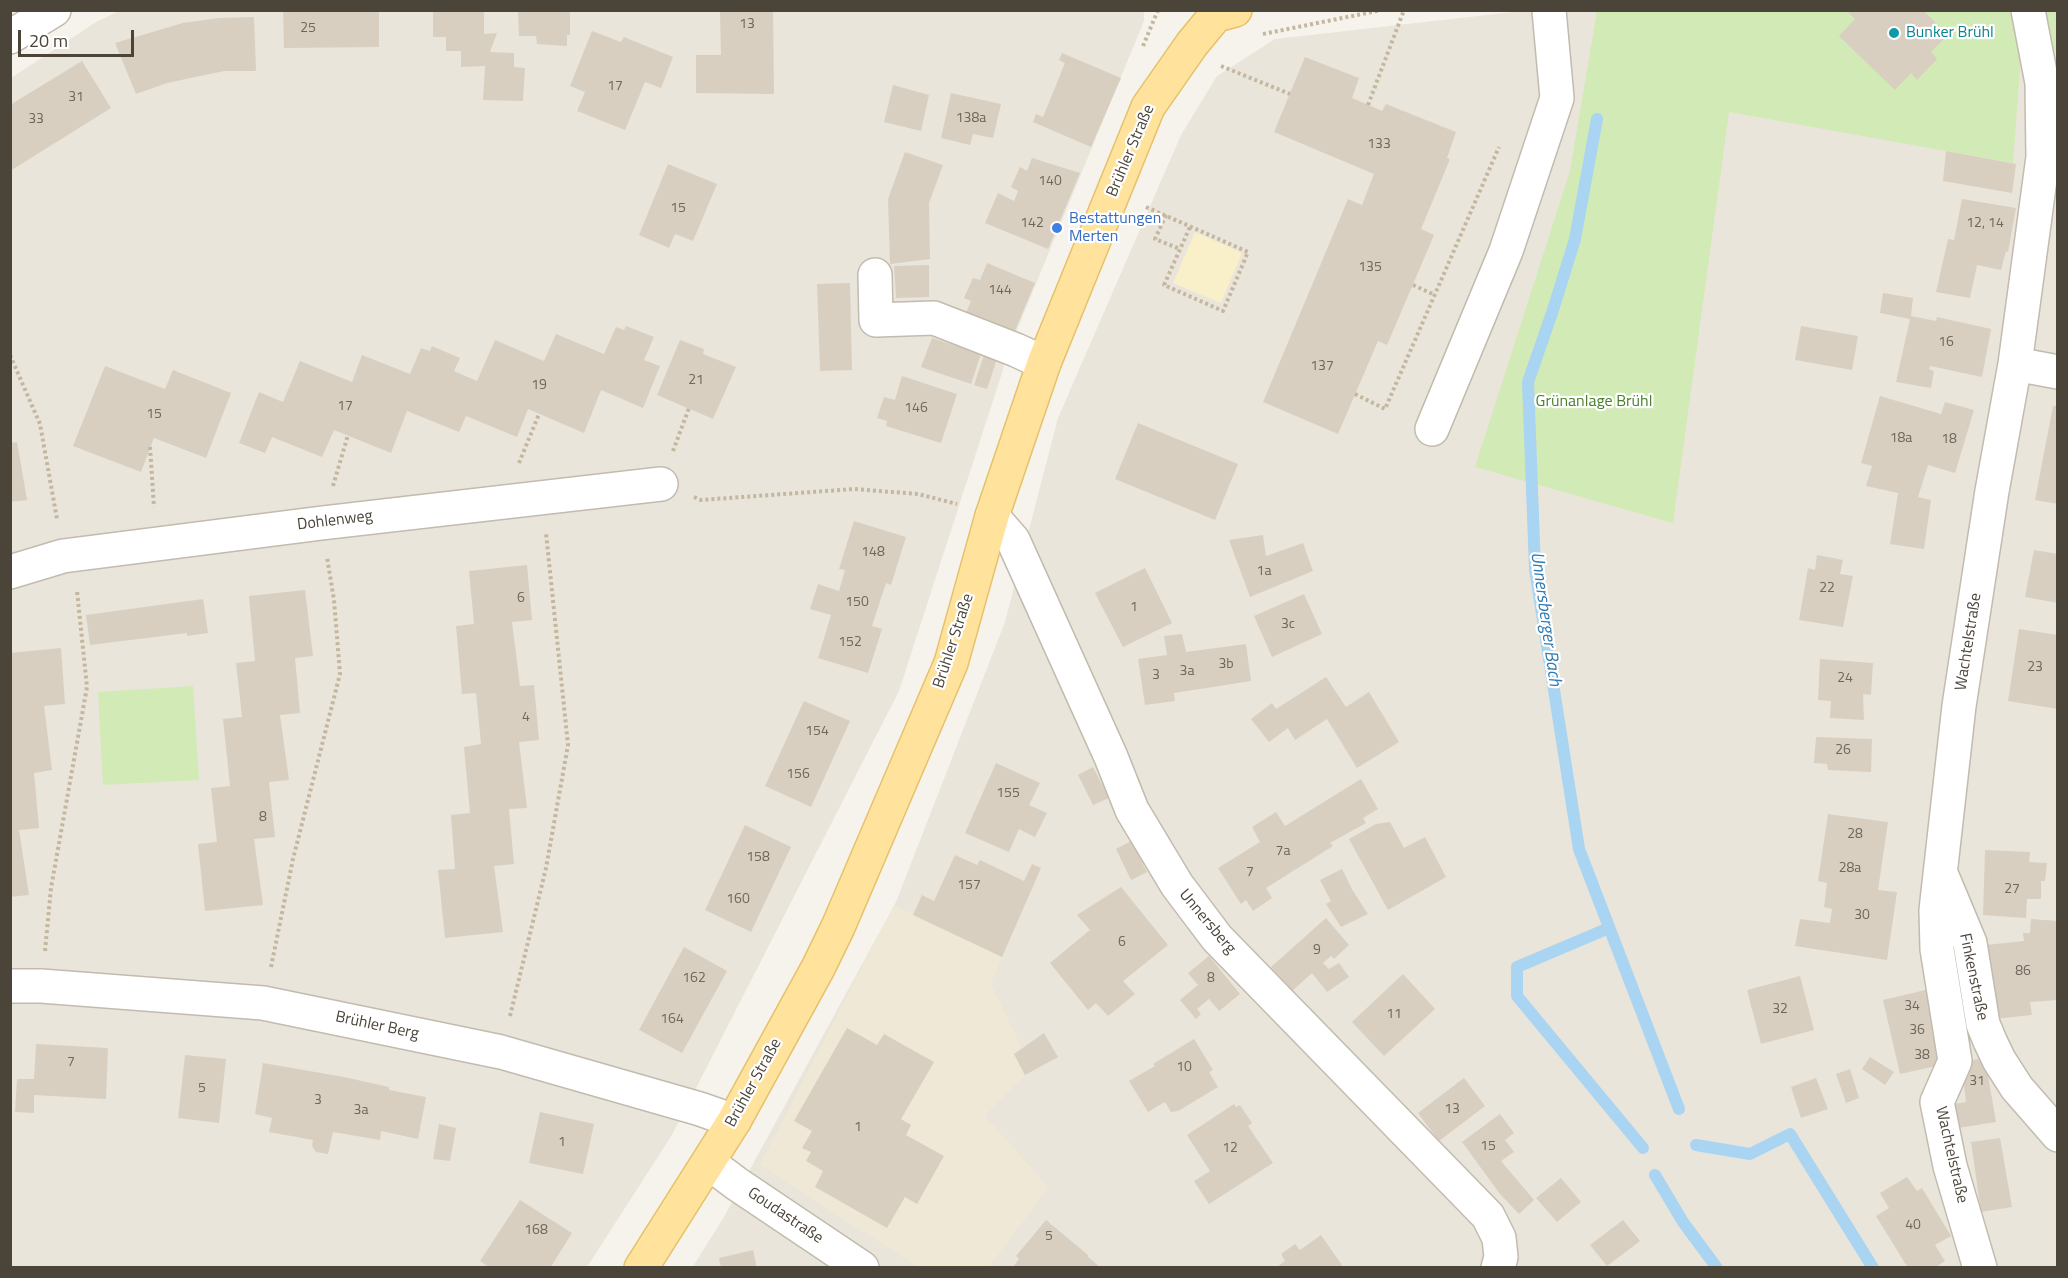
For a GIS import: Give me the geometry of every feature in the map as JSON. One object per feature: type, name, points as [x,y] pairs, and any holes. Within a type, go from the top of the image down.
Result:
[{"type":"main road","name":"Brühler Straße","points":[[641,1268],[734,1120],[818,968],[838,927],[951,663],[978,511],[1044,363],[1148,107],[1192,44],[1221,12]]},
{"type":"street","points":[[10,37],[54,10]]},
{"type":"street","points":[[1432,429],[1506,250],[1557,98],[1549,10]]},
{"type":"street","name":"Wachtelstraße","points":[[1980,1268],[1950,1166],[1937,1102],[1955,1060],[1937,949],[1936,910],[1959,706],[1992,492],[2015,364],[2043,157],[2050,83],[2028,10]]},
{"type":"street","points":[[875,275],[876,320],[934,318],[1044,363]]},
{"type":"street","points":[[2015,364],[2058,372]]},
{"type":"street","name":"Dohlenweg","points":[[10,572],[68,555],[661,484]]},
{"type":"street","name":"Unnersberg","points":[[978,511],[1013,540],[1111,757],[1132,810],[1177,885],[1217,938],[1488,1216],[1499,1238],[1501,1257],[1498,1268]]},
{"type":"street","name":"Finkenstraße","points":[[1940,872],[1970,944],[1983,1024],[1990,1041],[2017,1088],[2058,1135]]},
{"type":"street","name":"Brühler Berg","points":[[26,986],[263,1003],[501,1052],[734,1120]]},
{"type":"street","name":"Goudastraße","points":[[709,1163],[862,1268]]},
{"type":"path","points":[[1143,46],[1158,10]]},
{"type":"path","points":[[1256,37],[1266,33],[1382,10]]},
{"type":"path","points":[[1368,105],[1404,10]]},
{"type":"path","points":[[1222,57],[1215,64],[1290,94]]},
{"type":"path","points":[[1355,394],[1385,409],[1501,143]]},
{"type":"path","points":[[1137,204],[1166,215],[1248,252],[1223,311],[1164,285],[1191,227]]},
{"type":"path","points":[[1166,215],[1155,239],[1180,249]]},
{"type":"path","points":[[1413,285],[1435,295]]},
{"type":"path","points":[[10,355],[40,424],[68,555],[87,687],[51,888],[26,986]]},
{"type":"path","points":[[688,408],[661,484],[701,500],[854,489],[918,494],[978,511]]},
{"type":"path","points":[[503,502],[539,414]]},
{"type":"path","points":[[322,523],[348,435]]},
{"type":"path","points":[[150,447],[156,544]]},
{"type":"path","points":[[501,1052],[546,868],[568,745],[549,564]]},
{"type":"path","points":[[276,947],[292,860],[340,674],[334,600]]},
{"type":"shaded area","points":[[119,11],[1144,11],[1144,21],[1012,342],[899,691],[672,1135],[587,1267],[11,1268],[11,78],[96,22]]},
{"type":"shaded area","points":[[1522,11],[2057,11],[2057,1267],[692,1268],[724,1217],[896,902],[1005,622],[1058,418],[1181,135],[1217,76],[1275,39]]},
{"type":"shaded area","points":[[894,905],[1002,957],[991,984],[1022,1048],[1014,1054],[1025,1075],[985,1116],[1049,1187],[989,1267],[918,1267],[760,1165]]},
{"type":"green space","name":"Grünanlage Brühl","points":[[1597,11],[2057,11],[2057,50],[2021,56],[2013,163],[1729,112],[1673,523],[1475,467],[1570,171]]},
{"type":"green space","points":[[193,686],[199,780],[103,785],[98,692]]},
{"type":"sand","points":[[1195,232],[1242,253],[1221,303],[1173,283]]},
{"type":"building","points":[[283,10],[379,10],[379,47],[284,48]]},
{"type":"building","points":[[433,10],[484,10],[484,34],[497,33],[490,52],[514,53],[514,67],[525,68],[523,101],[483,100],[485,66],[461,67],[461,51],[446,51],[446,37],[433,37]]},
{"type":"building","points":[[518,10],[570,10],[570,35],[567,35],[567,46],[537,44],[536,36],[519,36]]},
{"type":"building","points":[[720,10],[773,10],[774,94],[696,93],[696,55],[721,55]]},
{"type":"building","points":[[1850,10],[1923,10],[1948,35],[1931,52],[1937,59],[1917,80],[1911,73],[1895,90],[1839,36],[1855,19],[1848,12]]},
{"type":"building","points":[[254,17],[256,71],[224,71],[167,83],[136,94],[115,43],[183,23],[219,18]]},
{"type":"building","points":[[592,31],[621,42],[624,37],[673,57],[661,88],[645,82],[625,130],[577,111],[585,92],[570,86]]},
{"type":"building","points":[[1062,53],[1121,78],[1091,147],[1033,122],[1036,114],[1043,117],[1065,63],[1059,60]]},
{"type":"building","points":[[1305,57],[1359,78],[1352,98],[1382,111],[1386,104],[1456,132],[1447,158],[1450,159],[1421,229],[1434,235],[1387,345],[1378,341],[1338,434],[1263,402],[1348,199],[1362,205],[1374,174],[1274,132]]},
{"type":"building","points":[[82,61],[111,108],[10,171],[10,105]]},
{"type":"building","points":[[893,85],[929,95],[921,131],[884,122]]},
{"type":"building","points":[[951,93],[1001,104],[993,138],[973,134],[970,145],[941,138]]},
{"type":"building","points":[[1946,151],[2016,164],[2012,193],[1943,181]]},
{"type":"building","points":[[905,152],[943,165],[929,203],[930,259],[890,264],[888,199]]},
{"type":"building","points":[[1032,158],[1080,173],[1048,249],[985,223],[998,193],[1014,201],[1018,191],[1011,187],[1020,167],[1027,171]]},
{"type":"building","points":[[668,164],[717,184],[693,241],[675,234],[669,248],[639,235]]},
{"type":"building","points":[[1962,199],[2016,208],[2008,252],[2006,251],[2001,270],[1977,265],[1970,298],[1936,292],[1948,239],[1954,240]]},
{"type":"building","points":[[987,263],[1035,283],[1014,333],[966,313],[971,301],[964,298],[973,278],[980,280]]},
{"type":"building","points":[[929,265],[929,297],[896,298],[894,266]]},
{"type":"building","points":[[850,283],[852,370],[820,371],[817,284]]},
{"type":"building","points":[[1883,293],[1913,298],[1911,316],[1936,321],[1937,317],[1991,329],[1982,377],[1930,366],[1929,369],[1934,371],[1931,388],[1896,382],[1910,319],[1880,313]]},
{"type":"building","points":[[626,326],[654,337],[644,360],[660,366],[643,408],[601,390],[584,433],[528,409],[517,437],[466,416],[459,432],[407,411],[391,453],[334,430],[322,457],[272,437],[265,453],[239,443],[259,392],[283,402],[300,361],[352,382],[362,355],[410,374],[421,348],[430,351],[432,346],[460,358],[454,371],[477,381],[495,340],[544,361],[556,334],[604,354],[616,327],[624,330]]},
{"type":"building","points":[[1801,326],[1858,336],[1852,370],[1795,360]]},
{"type":"building","points":[[932,338],[981,354],[971,384],[921,367]]},
{"type":"building","points":[[680,340],[704,349],[703,354],[736,367],[713,419],[657,395]]},
{"type":"building","points":[[984,355],[997,359],[987,389],[974,385]]},
{"type":"building","points":[[105,366],[165,389],[173,370],[231,393],[206,458],[154,438],[141,472],[73,446]]},
{"type":"building","points":[[902,376],[957,394],[941,443],[886,426],[887,421],[877,418],[884,397],[895,400]]},
{"type":"building","points":[[1880,396],[1941,414],[1945,402],[1974,410],[1955,473],[1928,465],[1918,497],[1931,500],[1924,549],[1890,544],[1898,493],[1866,486],[1872,466],[1861,463]]},
{"type":"building","points":[[2053,406],[2058,406],[2058,504],[2035,500]]},
{"type":"building","points":[[1138,423],[1238,464],[1215,520],[1115,479]]},
{"type":"building","points":[[17,442],[27,500],[10,502],[10,443]]},
{"type":"building","points":[[854,521],[906,537],[891,585],[886,583],[872,626],[882,629],[868,673],[818,658],[831,615],[810,609],[818,584],[839,591],[845,570],[839,569]]},
{"type":"building","points":[[1263,535],[1266,556],[1303,543],[1313,571],[1250,597],[1229,540]]},
{"type":"building","points":[[2034,550],[2058,554],[2058,603],[2025,597]]},
{"type":"building","points":[[1817,555],[1843,560],[1840,574],[1853,576],[1843,627],[1799,620],[1808,568],[1815,570]]},
{"type":"building","points":[[527,565],[532,620],[512,622],[520,686],[534,685],[539,740],[519,742],[527,808],[509,809],[514,864],[494,866],[503,932],[445,938],[438,870],[455,869],[451,815],[470,813],[464,747],[481,744],[476,693],[462,694],[456,626],[474,624],[469,571]]},
{"type":"building","points":[[1145,568],[1172,623],[1123,647],[1095,593]]},
{"type":"building","points":[[305,590],[313,656],[295,658],[300,713],[280,715],[289,780],[269,782],[275,837],[254,839],[263,905],[205,911],[198,844],[217,842],[211,788],[230,786],[223,719],[242,717],[236,663],[255,661],[249,596]]},
{"type":"building","points":[[1304,594],[1322,634],[1272,657],[1254,616]]},
{"type":"building","points":[[203,599],[208,633],[187,636],[187,633],[90,645],[86,615]]},
{"type":"building","points":[[2019,629],[2058,635],[2058,709],[2008,701]]},
{"type":"building","points":[[1182,634],[1186,652],[1246,644],[1251,681],[1174,693],[1175,701],[1145,705],[1138,659],[1167,655],[1164,636]]},
{"type":"building","points":[[61,648],[65,704],[44,706],[52,770],[34,773],[39,828],[19,830],[29,895],[10,897],[10,653]]},
{"type":"building","points":[[1820,659],[1873,663],[1871,695],[1863,694],[1864,720],[1830,718],[1831,701],[1818,700]]},
{"type":"building","points":[[1326,677],[1346,707],[1369,692],[1399,742],[1357,768],[1327,719],[1295,740],[1288,728],[1269,742],[1251,719],[1272,703],[1276,709]]},
{"type":"building","points":[[804,701],[850,721],[811,807],[765,786]]},
{"type":"building","points":[[1816,737],[1872,739],[1871,772],[1828,770],[1827,764],[1814,763]]},
{"type":"building","points":[[996,763],[1040,783],[1029,805],[1047,813],[1035,837],[1019,829],[1009,852],[965,833]]},
{"type":"building","points":[[1093,767],[1109,798],[1093,805],[1078,775]]},
{"type":"building","points":[[1361,779],[1378,809],[1363,818],[1366,823],[1330,843],[1333,846],[1266,888],[1272,898],[1253,911],[1246,900],[1241,904],[1218,868],[1260,842],[1252,827],[1276,812],[1285,826]]},
{"type":"building","points":[[1828,814],[1888,822],[1878,890],[1897,892],[1887,960],[1795,946],[1800,919],[1830,923],[1832,909],[1824,907],[1827,883],[1818,881]]},
{"type":"building","points":[[1390,822],[1404,848],[1425,837],[1446,877],[1388,910],[1349,839],[1376,824]]},
{"type":"building","points":[[745,825],[791,847],[751,932],[705,910]]},
{"type":"building","points":[[1131,841],[1147,872],[1131,880],[1116,849]]},
{"type":"building","points":[[1985,850],[2030,852],[2029,862],[2047,863],[2045,881],[2041,881],[2041,899],[2027,899],[2026,918],[1983,915]]},
{"type":"building","points":[[955,855],[977,865],[980,860],[1024,881],[1032,864],[1041,868],[1002,957],[913,915],[922,895],[934,901]]},
{"type":"building","points":[[1342,869],[1368,914],[1341,927],[1326,904],[1331,901],[1320,880]]},
{"type":"building","points":[[1121,887],[1168,945],[1123,981],[1135,994],[1108,1016],[1096,1003],[1088,1010],[1050,963],[1090,930],[1077,915]]},
{"type":"building","points":[[1326,918],[1349,945],[1334,959],[1331,956],[1323,963],[1329,969],[1339,963],[1349,977],[1327,992],[1312,973],[1292,991],[1271,967]]},
{"type":"building","points":[[2031,919],[2058,921],[2058,1000],[2030,1002],[2032,1015],[1994,1019],[1986,945],[2024,941],[2023,933],[2030,933]]},
{"type":"building","points":[[684,947],[727,971],[682,1053],[639,1030]]},
{"type":"building","points":[[1209,956],[1240,994],[1219,1011],[1209,999],[1197,1009],[1201,1014],[1196,1019],[1180,1000],[1198,985],[1188,973]]},
{"type":"building","points":[[1403,974],[1435,1009],[1384,1056],[1352,1022]]},
{"type":"building","points":[[1800,976],[1814,1030],[1761,1044],[1747,990]]},
{"type":"building","points":[[1934,988],[1950,1063],[1900,1074],[1883,1000]]},
{"type":"building","points":[[847,1028],[877,1045],[884,1034],[934,1062],[901,1119],[911,1125],[906,1135],[944,1156],[917,1204],[905,1197],[887,1228],[815,1187],[823,1171],[806,1161],[811,1152],[802,1148],[812,1131],[794,1121]]},
{"type":"building","points":[[1044,1033],[1058,1057],[1025,1075],[1014,1054]]},
{"type":"building","points":[[1194,1039],[1213,1070],[1209,1072],[1218,1087],[1178,1111],[1171,1112],[1165,1102],[1148,1112],[1129,1081]]},
{"type":"building","points":[[36,1044],[108,1048],[106,1099],[34,1095],[34,1113],[15,1112],[17,1079],[34,1079]]},
{"type":"building","points":[[185,1055],[226,1059],[219,1123],[178,1118]]},
{"type":"building","points":[[1870,1057],[1894,1072],[1885,1085],[1862,1069]]},
{"type":"building","points":[[1985,1058],[1996,1122],[1958,1128],[1954,1104],[1966,1102],[1961,1062]]},
{"type":"building","points":[[263,1063],[344,1077],[389,1087],[389,1090],[426,1097],[418,1139],[381,1131],[380,1140],[333,1132],[328,1154],[316,1152],[312,1146],[313,1140],[269,1132],[272,1118],[255,1114]]},
{"type":"building","points":[[1850,1069],[1859,1098],[1846,1103],[1836,1074]]},
{"type":"building","points":[[1464,1078],[1485,1106],[1439,1141],[1418,1113]]},
{"type":"building","points":[[1816,1078],[1828,1109],[1801,1118],[1791,1087]]},
{"type":"building","points":[[1234,1104],[1236,1107],[1240,1105],[1252,1123],[1248,1126],[1273,1163],[1209,1204],[1194,1181],[1210,1171],[1187,1135]]},
{"type":"building","points":[[540,1112],[594,1124],[583,1174],[529,1163]]},
{"type":"building","points":[[1500,1114],[1514,1133],[1505,1140],[1514,1152],[1501,1161],[1534,1200],[1519,1214],[1500,1194],[1462,1142]]},
{"type":"building","points":[[439,1124],[456,1128],[450,1161],[433,1159]]},
{"type":"building","points":[[2000,1138],[2012,1207],[1981,1212],[1971,1142]]},
{"type":"building","points":[[1907,1177],[1917,1191],[1922,1188],[1951,1236],[1935,1245],[1945,1261],[1935,1268],[1908,1268],[1876,1216],[1889,1208],[1880,1193]]},
{"type":"building","points":[[1561,1178],[1581,1202],[1557,1222],[1536,1198]]},
{"type":"building","points":[[520,1200],[572,1233],[550,1268],[490,1268],[480,1261]]},
{"type":"building","points":[[1046,1220],[1101,1268],[1012,1268],[1019,1259],[1016,1256]]},
{"type":"building","points":[[1623,1220],[1640,1241],[1607,1266],[1590,1245]]},
{"type":"building","points":[[1321,1235],[1344,1268],[1275,1268],[1285,1261],[1281,1254],[1295,1244],[1300,1250]]},
{"type":"building","points":[[753,1250],[757,1268],[721,1268],[719,1258]]},
{"type":"waterway","name":"Unnersberger Bach","points":[[1597,119],[1575,239],[1528,382],[1535,569],[1579,849],[1679,1109]]},
{"type":"waterway","points":[[1609,928],[1517,967],[1517,996],[1643,1148]]},
{"type":"waterway","name":"Unnersberger Bach","points":[[1696,1145],[1750,1154],[1790,1134],[1873,1268]]},
{"type":"waterway","points":[[1655,1175],[1683,1222],[1717,1268]]},
{"type":"place","name":"Bunker Brühl","points":[[1894,33]]},
{"type":"place","name":"Bestattungen Merten","points":[[1057,228]]}]
